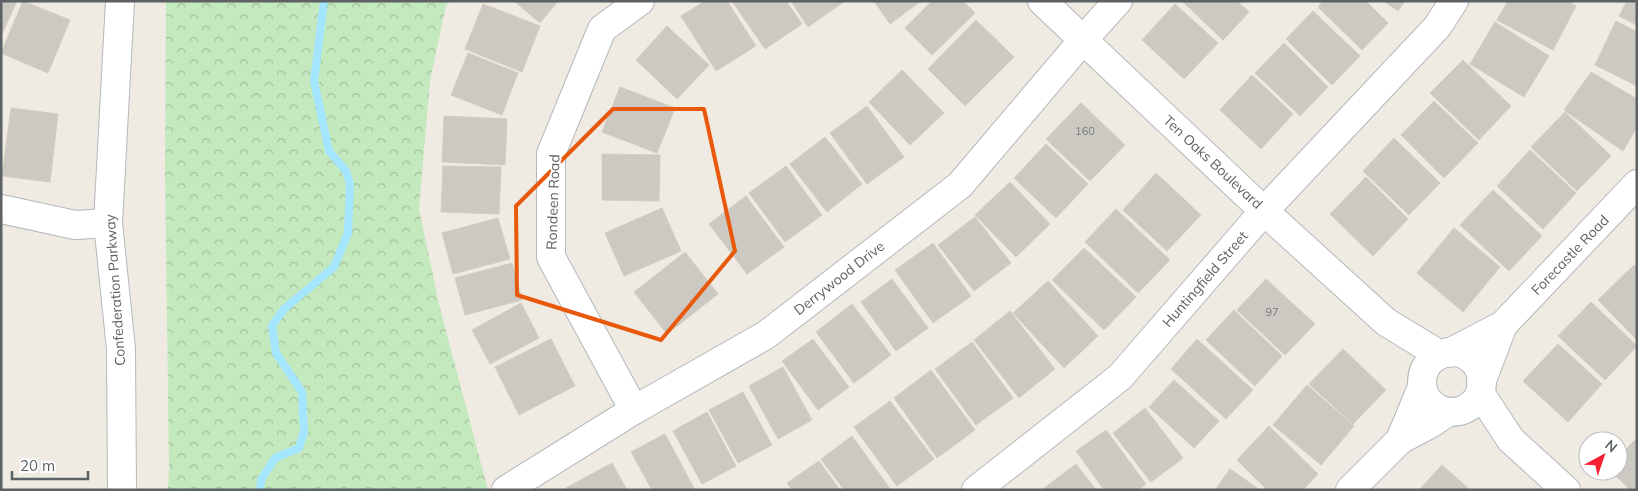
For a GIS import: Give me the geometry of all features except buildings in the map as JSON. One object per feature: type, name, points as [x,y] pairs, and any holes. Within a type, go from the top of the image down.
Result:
[{"type":"street","name":"Confederation Parkway","points":[[120,1],[108,223],[120,349],[122,490]]},
{"type":"street","name":"Rondeen Road","points":[[634,410],[551,257],[552,154],[602,29],[640,1]]},
{"type":"street","name":"Ten Oaks Boulevard","points":[[1042,1],[1264,211],[1386,322],[1412,356],[1422,382]]},
{"type":"street","name":"Derrywood Drive","points":[[506,490],[634,410],[766,334],[960,185],[1118,1]]},
{"type":"street","name":"Huntingfield Street","points":[[976,490],[1120,377],[1264,211],[1437,27],[1454,1]]},
{"type":"street","name":"Forecastle Road","points":[[1445,354],[1503,325],[1637,184]]},
{"type":"street","points":[[1,210],[75,225],[108,223]]},
{"type":"street","name":"Ten Oaks Boulevard","points":[[1386,322],[1445,354]]},
{"type":"street","name":"Forecastle Road","points":[[1480,388],[1503,325]]},
{"type":"street","points":[[1350,490],[1400,440],[1453,412],[1467,408],[1475,402],[1480,388],[1480,373],[1475,364],[1459,354],[1445,354],[1431,360],[1425,368],[1422,382],[1400,440]]},
{"type":"street","points":[[1422,382],[1425,396],[1431,404],[1439,409],[1453,412],[1511,440],[1566,490]]},
{"type":"street","points":[[1480,388],[1511,440]]},
{"type":"highlighted area","points":[[613,109],[704,109],[735,251],[661,340],[517,295],[516,206]]},
{"type":"green space","points":[[166,1],[450,1],[446,6],[430,81],[419,209],[440,308],[488,490],[168,490],[165,172]]},
{"type":"waterway","points":[[260,490],[261,480],[275,458],[299,448],[304,432],[302,392],[276,353],[272,326],[284,309],[334,267],[348,233],[350,184],[346,171],[329,151],[314,81],[324,1]]}]
